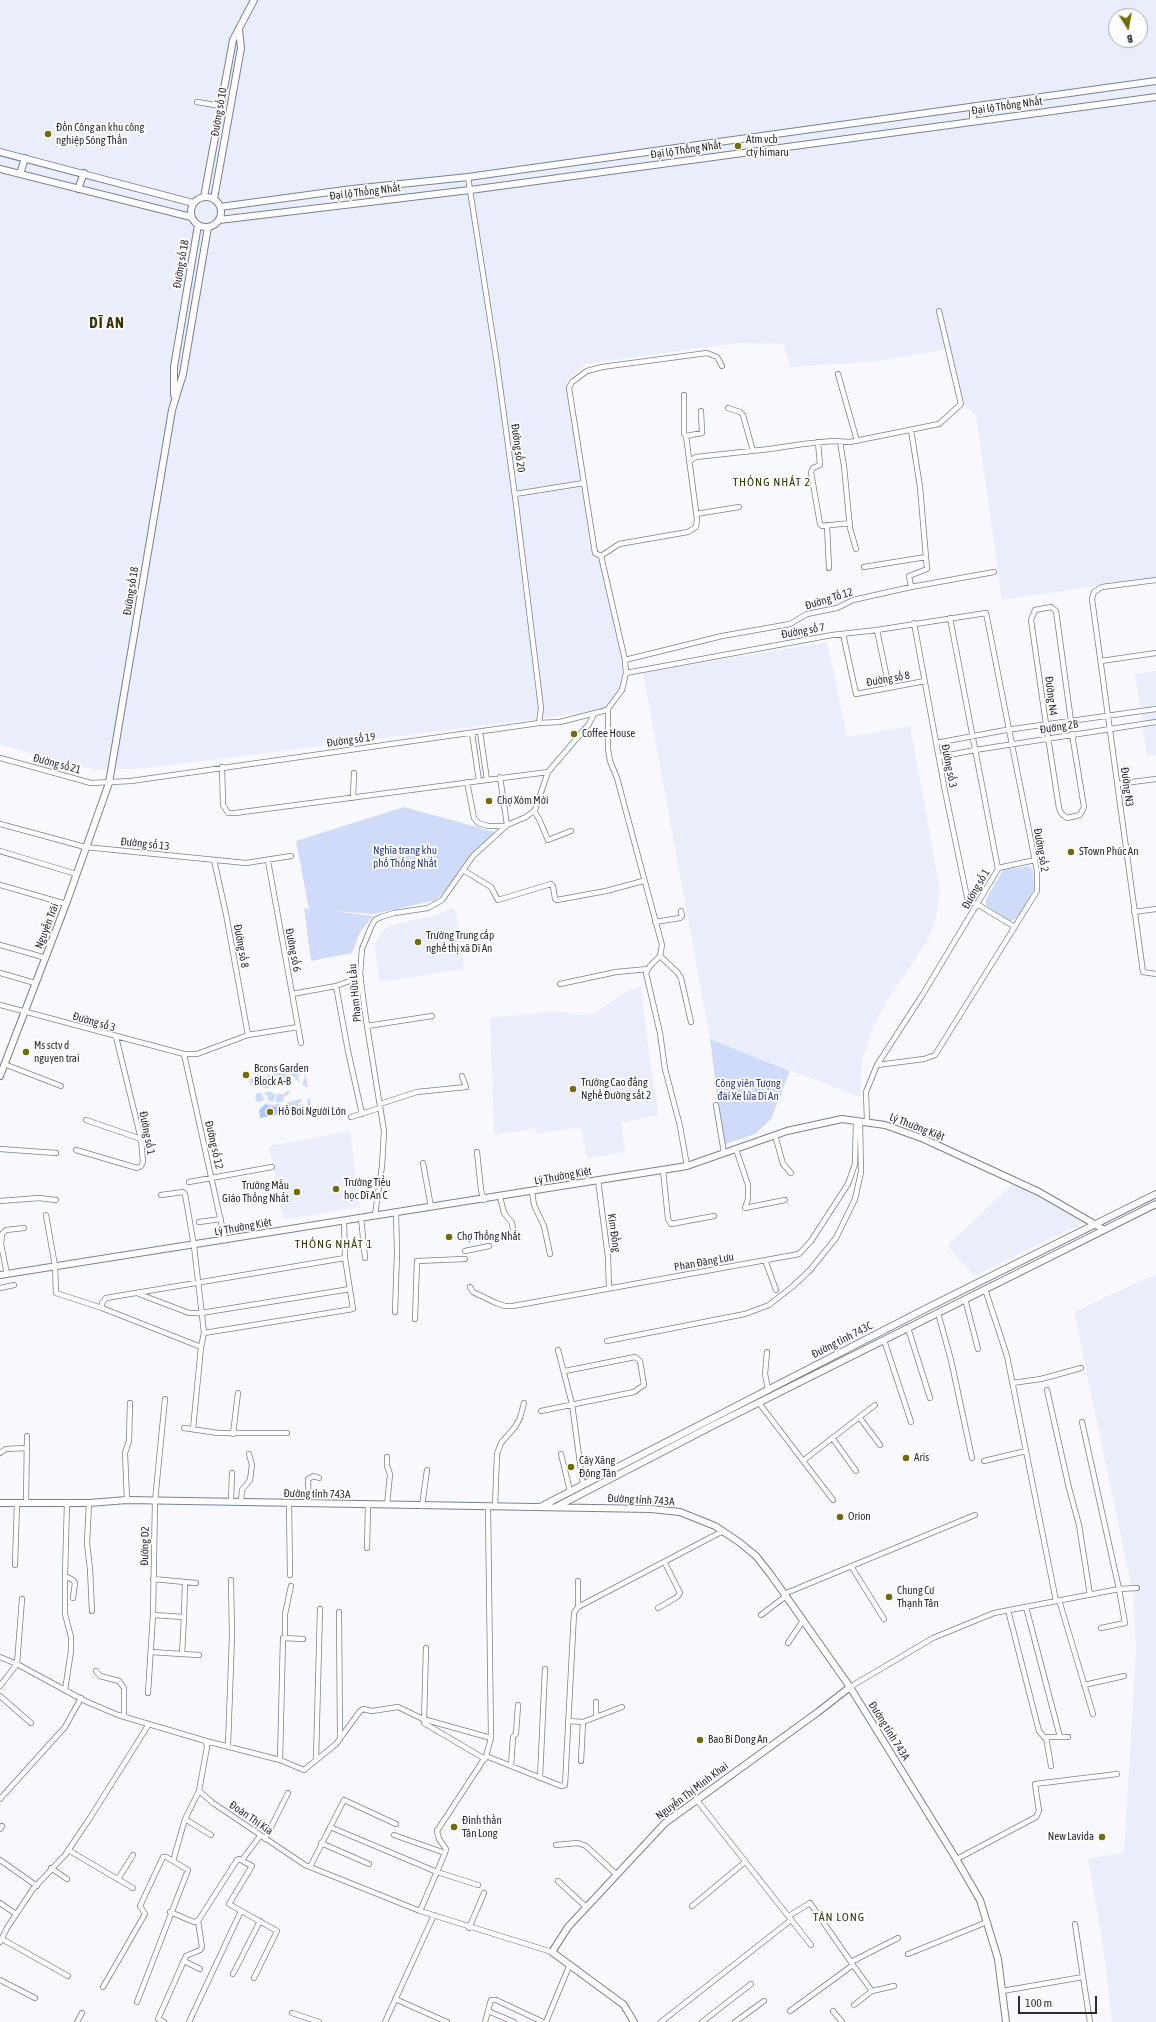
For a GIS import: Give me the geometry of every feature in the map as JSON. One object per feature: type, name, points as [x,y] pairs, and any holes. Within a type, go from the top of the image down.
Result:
[{"type":"main road","name":"Đường số 10","points":[[204,197],[233,40],[254,0]]},
{"type":"main road","name":"Đường số 10","points":[[214,199],[241,48],[239,29]]},
{"type":"main road","name":"Đại lộ Thống Nhất","points":[[220,207],[352,189],[468,177],[1156,81]]},
{"type":"main road","name":"Đại lộ Thống Nhất","points":[[219,220],[470,190],[1156,97]]},
{"type":"main road","points":[[973,106],[973,121]]},
{"type":"main road","points":[[0,152],[193,203]]},
{"type":"main road","points":[[20,174],[25,158]]},
{"type":"main road","points":[[564,164],[566,177]]},
{"type":"main road","points":[[0,168],[191,217]]},
{"type":"main road","points":[[78,189],[84,173]]},
{"type":"main road","points":[[204,197],[214,199],[220,207],[221,213],[219,220],[214,225],[208,227],[198,225],[191,217],[190,211],[193,203],[204,197]]},
{"type":"main road","name":"Đường số 18","points":[[174,402],[174,367],[198,225]]},
{"type":"main road","name":"Đường số 18","points":[[109,783],[174,402],[183,374],[208,227]]},
{"type":"main road","points":[[185,300],[195,302]]},
{"type":"main road","name":"Nguyễn Trãi","points":[[0,1076],[46,958],[109,783]]},
{"type":"main road","name":"Lý Thường Kiệt","points":[[0,1276],[55,1266],[194,1246],[375,1215],[484,1200],[687,1166],[775,1135],[828,1121],[858,1120],[896,1128],[1039,1192],[1103,1229]]},
{"type":"main road","name":"Đường tỉnh 743C","points":[[556,1507],[570,1494],[583,1485],[768,1389],[1156,1194]]},
{"type":"main road","name":"Đường tỉnh 743C","points":[[539,1507],[570,1494],[760,1403],[1103,1229],[1156,1204]]},
{"type":"main road","points":[[570,1494],[578,1508]]},
{"type":"main road","name":"Đường tỉnh 743A","points":[[0,1503],[89,1503],[127,1500],[155,1500],[309,1504],[651,1509],[680,1512],[723,1531],[756,1556],[785,1595],[802,1622],[850,1687],[957,1859],[980,1900],[987,1922],[998,1959],[1006,2022]]},
{"type":"main road","name":"Nguyễn Thị Minh Khai","points":[[552,1952],[568,1927],[665,1823],[696,1799],[802,1724],[850,1687]]},
{"type":"main road","points":[[552,1952],[624,2005],[634,2022]]},
{"type":"street","points":[[197,102],[221,106]]},
{"type":"street","name":"Đường số 20","points":[[468,177],[497,364],[515,494],[541,708],[540,723]]},
{"type":"street","points":[[690,461],[696,458],[818,442],[857,441],[939,424],[961,404],[939,311]]},
{"type":"street","points":[[601,556],[594,553],[569,388],[572,382],[587,371],[602,367],[707,353],[717,357],[722,366]]},
{"type":"street","points":[[838,374],[857,441]]},
{"type":"street","points":[[601,556],[619,544],[688,532],[696,527],[690,461],[686,436],[684,434],[684,395]]},
{"type":"street","points":[[728,408],[740,412],[743,415],[753,451]]},
{"type":"street","points":[[686,436],[702,433],[701,411]]},
{"type":"street","points":[[910,587],[909,576],[927,569],[920,487],[911,430]]},
{"type":"street","points":[[818,442],[820,465],[813,468],[811,472],[820,524],[850,523]]},
{"type":"street","points":[[840,442],[850,523],[856,549]]},
{"type":"street","points":[[515,494],[584,484]]},
{"type":"street","points":[[696,514],[739,507]]},
{"type":"street","points":[[826,525],[829,568]]},
{"type":"street","points":[[601,556],[625,660],[626,673],[622,690],[608,709],[608,749],[610,761],[617,778],[643,881],[662,945],[660,956],[646,973],[660,1033],[665,1069],[680,1126],[687,1166]]},
{"type":"street","points":[[864,567],[926,557]]},
{"type":"street","name":"Đường Tổ 12","points":[[625,660],[722,636],[790,624],[807,614],[837,608],[853,600],[910,587],[994,572]]},
{"type":"street","name":"Đường N3","points":[[1156,580],[1114,584],[1102,587],[1094,592],[1092,599],[1143,972],[1156,974]]},
{"type":"street","name":"Đường N4","points":[[1071,721],[1056,611],[1051,607],[1035,610],[1031,620],[1048,738],[1059,808],[1061,814],[1067,818],[1080,815],[1084,806],[1072,734]]},
{"type":"street","name":"Đường số 7","points":[[626,673],[843,634],[877,630],[984,612]]},
{"type":"street","name":"Đường số 2","points":[[877,1065],[924,1059],[935,1055],[1036,891],[1037,871],[1035,860],[1011,744],[988,616],[984,612]]},
{"type":"street","name":"Đường số 1","points":[[867,1121],[866,1092],[877,1065],[998,868],[950,618]]},
{"type":"street","name":"Đường số 3","points":[[914,623],[938,757],[967,897],[969,902],[977,904],[1015,927]]},
{"type":"street","points":[[877,630],[889,688]]},
{"type":"street","name":"Đường số 8","points":[[843,634],[854,692],[856,694],[925,681]]},
{"type":"street","points":[[1100,661],[1156,653]]},
{"type":"street","name":"Đường số 19","points":[[109,783],[540,723],[560,722],[608,709]]},
{"type":"street","name":"Đường 2B","points":[[1009,730],[1156,709]]},
{"type":"street","points":[[571,831],[548,840],[539,819],[534,812],[548,772],[589,724],[594,714]]},
{"type":"street","name":"Đường 2B","points":[[938,757],[1072,734],[1156,722]]},
{"type":"street","points":[[936,743],[1009,730]]},
{"type":"street","points":[[480,732],[487,780]]},
{"type":"street","points":[[472,733],[479,781]]},
{"type":"street","name":"Đường số 21","points":[[0,758],[91,783],[109,783]]},
{"type":"street","points":[[222,767],[223,805],[228,813],[270,810],[548,772]]},
{"type":"street","points":[[353,798],[354,773]]},
{"type":"street","points":[[467,782],[474,818],[478,823],[488,826],[506,825],[500,778]]},
{"type":"street","points":[[1117,784],[1156,779]]},
{"type":"street","name":"Phạm Hữu Lầu","points":[[375,1215],[384,1144],[384,1131],[367,1026],[361,978],[362,949],[375,920],[394,913],[428,908],[438,903],[442,900],[473,856],[506,825],[534,812]]},
{"type":"street","name":"Đường số 13","points":[[0,824],[85,847],[246,863],[268,861],[291,856]]},
{"type":"street","points":[[0,852],[76,874]]},
{"type":"street","name":"Đường số 8","points":[[214,860],[226,914],[248,1035]]},
{"type":"street","points":[[998,868],[1035,860]]},
{"type":"street","name":"Đường số 6","points":[[268,861],[301,1043]]},
{"type":"street","points":[[463,870],[491,887],[498,900],[551,884],[553,886],[555,899],[557,900],[606,891],[643,881]]},
{"type":"street","points":[[0,885],[66,904]]},
{"type":"street","points":[[1134,912],[1156,909]]},
{"type":"street","points":[[655,922],[681,917],[681,911]]},
{"type":"street","points":[[0,946],[46,958]]},
{"type":"street","points":[[660,956],[674,968],[681,978],[691,1022]]},
{"type":"street","points":[[560,984],[616,972],[648,969]]},
{"type":"street","points":[[0,973],[35,983]]},
{"type":"street","points":[[292,994],[336,986],[361,978]]},
{"type":"street","points":[[336,986],[362,1114]]},
{"type":"street","name":"Đường số 3","points":[[0,1005],[184,1054]]},
{"type":"street","points":[[367,1026],[432,1016]]},
{"type":"street","points":[[184,1054],[197,1054],[248,1035],[298,1027]]},
{"type":"street","name":"Đường số 1","points":[[76,1150],[139,1168],[142,1165],[144,1157],[141,1139],[116,1037]]},
{"type":"street","name":"Đường số 12","points":[[184,1054],[225,1240]]},
{"type":"street","points":[[4,1064],[61,1086]]},
{"type":"street","points":[[351,1116],[362,1114],[417,1092],[466,1087],[462,1076]]},
{"type":"street","points":[[716,1105],[724,1153]]},
{"type":"street","points":[[86,1120],[141,1139]]},
{"type":"street","points":[[607,1340],[745,1314],[768,1305],[792,1287],[810,1270],[836,1238],[855,1200],[861,1172],[858,1120]]},
{"type":"street","name":"Phan Đăng Lưu","points":[[470,1287],[473,1292],[505,1306],[799,1254],[805,1249],[819,1230],[848,1184],[855,1164],[858,1120]]},
{"type":"street","points":[[775,1135],[783,1164],[790,1173]]},
{"type":"street","points":[[0,1149],[56,1153]]},
{"type":"street","points":[[736,1149],[748,1185],[748,1199],[745,1208],[785,1200]]},
{"type":"street","points":[[477,1152],[481,1190],[484,1200]]},
{"type":"street","points":[[422,1163],[431,1207]]},
{"type":"street","points":[[189,1182],[272,1167]]},
{"type":"street","points":[[663,1170],[668,1219],[671,1224],[714,1216]]},
{"type":"street","name":"Kim Đồng","points":[[598,1180],[608,1257],[609,1288]]},
{"type":"street","points":[[161,1195],[183,1192],[185,1194],[194,1246],[199,1284],[200,1313],[204,1333],[201,1347],[193,1429]]},
{"type":"street","points":[[532,1192],[534,1205],[544,1226],[550,1254]]},
{"type":"street","points":[[500,1197],[504,1213],[512,1223],[514,1236]]},
{"type":"street","points":[[0,1201],[39,1198],[56,1200]]},
{"type":"street","points":[[395,1312],[397,1253],[396,1212]]},
{"type":"street","points":[[46,1215],[55,1266],[56,1293],[102,1308],[201,1347]]},
{"type":"street","points":[[361,1218],[365,1258]]},
{"type":"street","points":[[199,1222],[221,1219]]},
{"type":"street","points":[[204,1333],[353,1309],[345,1258],[344,1221]]},
{"type":"street","points":[[7,1274],[1,1244],[2,1234],[6,1230],[24,1228]]},
{"type":"street","points":[[465,1251],[489,1246]]},
{"type":"street","points":[[102,1308],[104,1299],[345,1258]]},
{"type":"street","points":[[415,1319],[417,1261],[465,1259]]},
{"type":"street","points":[[765,1260],[776,1290]]},
{"type":"street","points":[[0,1288],[14,1285]]},
{"type":"street","points":[[138,1294],[189,1313],[200,1313],[350,1289]]},
{"type":"street","points":[[985,1289],[1007,1356],[1058,1600],[1093,1714]]},
{"type":"street","points":[[965,1299],[978,1348]]},
{"type":"street","points":[[938,1313],[951,1360],[972,1458]]},
{"type":"street","points":[[908,1328],[930,1398]]},
{"type":"street","points":[[884,1340],[911,1422]]},
{"type":"street","points":[[558,1350],[572,1404],[583,1485]]},
{"type":"street","points":[[767,1352],[765,1374],[768,1389]]},
{"type":"street","points":[[541,1411],[634,1392],[644,1385],[640,1362],[635,1357],[564,1371]]},
{"type":"street","points":[[1012,1383],[1041,1379],[1081,1368]]},
{"type":"street","points":[[1047,1390],[1079,1525],[1090,1594]]},
{"type":"street","points":[[234,1434],[238,1393]]},
{"type":"street","name":"Đường D2","points":[[148,1693],[154,1615],[155,1500],[165,1399]]},
{"type":"street","points":[[127,1500],[126,1453],[129,1441],[130,1403]]},
{"type":"street","points":[[495,1507],[497,1454],[501,1443],[518,1423],[524,1403]]},
{"type":"street","points":[[760,1403],[833,1500]]},
{"type":"street","points":[[804,1460],[875,1406]]},
{"type":"street","points":[[860,1418],[880,1445]]},
{"type":"street","points":[[1082,1422],[1125,1623],[1101,1628]]},
{"type":"street","points":[[184,1428],[206,1432],[234,1434],[287,1433]]},
{"type":"street","points":[[26,1503],[27,1436]]},
{"type":"street","points":[[833,1439],[856,1471]]},
{"type":"street","points":[[0,1453],[6,1449],[26,1448]]},
{"type":"street","points":[[984,1461],[1026,1451]]},
{"type":"street","points":[[241,1502],[242,1490],[250,1480],[252,1465],[249,1454]]},
{"type":"street","points":[[561,1454],[570,1494]]},
{"type":"street","points":[[387,1457],[387,1466],[390,1474],[387,1505]]},
{"type":"street","points":[[422,1506],[427,1470]]},
{"type":"street","points":[[231,1502],[232,1472]]},
{"type":"street","points":[[309,1504],[308,1479],[314,1476],[319,1478]]},
{"type":"street","points":[[65,1690],[71,1651],[71,1637],[65,1614],[64,1576],[67,1502]]},
{"type":"street","points":[[15,1564],[16,1503]]},
{"type":"street","points":[[89,1503],[87,1543],[92,1612]]},
{"type":"street","points":[[289,1503],[290,1575]]},
{"type":"street","points":[[367,1548],[368,1505]]},
{"type":"street","points":[[420,1911],[446,1849],[437,1834],[437,1831],[485,1758],[491,1738],[488,1507]]},
{"type":"street","points":[[762,1615],[785,1595],[975,1515]]},
{"type":"street","points":[[426,1648],[423,1720],[426,1726],[485,1758],[511,1766],[561,1786],[565,1785],[572,1621],[574,1613],[578,1607],[665,1563],[723,1531]]},
{"type":"street","points":[[658,1608],[677,1597],[680,1593],[665,1563]]},
{"type":"street","points":[[851,1566],[884,1619]]},
{"type":"street","points":[[64,1576],[73,1580],[75,1583],[73,1598]]},
{"type":"street","points":[[154,1579],[196,1583]]},
{"type":"street","points":[[228,1746],[232,1636],[231,1580]]},
{"type":"street","points":[[578,1580],[578,1607]]},
{"type":"street","points":[[182,1654],[185,1582]]},
{"type":"street","points":[[280,1760],[283,1638],[285,1638],[285,1614],[291,1586]]},
{"type":"street","points":[[850,1687],[933,1638],[963,1624],[994,1613],[1090,1594],[1137,1588]]},
{"type":"street","points":[[0,1686],[17,1664],[22,1599]]},
{"type":"street","points":[[1026,1607],[1060,1737]]},
{"type":"street","points":[[316,1759],[320,1609]]},
{"type":"street","points":[[1008,1610],[1039,1731],[1046,1737],[1051,1766]]},
{"type":"street","points":[[338,1612],[340,1739]]},
{"type":"street","points":[[154,1615],[184,1617]]},
{"type":"street","points":[[788,1644],[802,1622]]},
{"type":"street","points":[[285,1638],[302,1639]]},
{"type":"street","points":[[151,1652],[199,1655]]},
{"type":"street","points":[[0,1658],[17,1664],[80,1698],[124,1717],[280,1760],[304,1770],[336,1744],[357,1714],[363,1709],[372,1711],[398,1707],[423,1720],[491,1738]]},
{"type":"street","points":[[540,1778],[545,1669]]},
{"type":"street","points":[[96,1671],[100,1676],[119,1681],[124,1688],[124,1717]]},
{"type":"street","points":[[1084,1685],[1124,1676]]},
{"type":"street","points":[[0,1696],[31,1723]]},
{"type":"street","points":[[0,1799],[65,1727],[80,1698]]},
{"type":"street","points":[[596,1702],[596,1717]]},
{"type":"street","points":[[511,1766],[513,1737],[516,1734],[518,1705]]},
{"type":"street","points":[[568,1721],[583,1722],[622,1707]]},
{"type":"street","points":[[581,1762],[583,1722]]},
{"type":"street","points":[[68,1976],[1,1941],[16,1914],[51,1868],[68,1850],[149,1724]]},
{"type":"street","points":[[1046,1737],[1068,1737]]},
{"type":"street","points":[[173,1861],[185,1819],[199,1791],[207,1747],[206,1740]]},
{"type":"street","points":[[957,1859],[1036,1817],[1039,1811],[1035,1784],[1117,1774]]},
{"type":"street","name":"Đoàn Thị Kia","points":[[199,1791],[213,1803],[262,1837],[310,1867],[420,1911],[469,1928],[552,1952]]},
{"type":"street","points":[[242,1860],[262,1837],[288,1793]]},
{"type":"street","points":[[696,1799],[811,1946]]},
{"type":"street","points":[[310,1867],[344,1800],[396,1824]]},
{"type":"street","points":[[185,1819],[211,1835]]},
{"type":"street","points":[[330,1827],[437,1872],[478,1885]]},
{"type":"street","points":[[394,1835],[445,1853]]},
{"type":"street","points":[[321,1843],[369,1864]]},
{"type":"street","points":[[556,1845],[578,1843],[586,1846],[617,1875]]},
{"type":"street","points":[[68,1850],[133,1888]]},
{"type":"street","points":[[118,1879],[133,1855]]},
{"type":"street","points":[[103,1987],[145,1914],[140,1906],[163,1857],[173,1861],[188,1870],[170,1912],[137,2002]]},
{"type":"street","points":[[0,1860],[37,1886]]},
{"type":"street","points":[[164,2022],[157,2021],[184,1961],[188,1954],[200,1950],[202,1946],[198,1921],[237,1860],[242,1860],[252,1866],[229,1904],[277,1931],[254,1978]]},
{"type":"street","points":[[692,1906],[745,1862]]},
{"type":"street","points":[[51,1868],[67,1879]]},
{"type":"street","points":[[558,1881],[586,1907]]},
{"type":"street","points":[[469,1928],[484,1893]]},
{"type":"street","points":[[0,1903],[16,1914]]},
{"type":"street","points":[[661,2022],[810,1903],[872,1991]]},
{"type":"street","points":[[189,2022],[241,1911]]},
{"type":"street","points":[[170,1912],[194,1922],[198,1921]]},
{"type":"street","points":[[385,2022],[434,1915]]},
{"type":"street","points":[[233,1974],[260,1921]]},
{"type":"street","points":[[908,1954],[987,1922]]},
{"type":"street","points":[[1075,1924],[1090,2022]]},
{"type":"street","points":[[790,2011],[852,1963],[898,1938]]},
{"type":"street","points":[[184,1961],[200,1969]]},
{"type":"street","points":[[546,2022],[570,1964]]},
{"type":"street","points":[[1002,1991],[1083,1977]]},
{"type":"street","points":[[0,1980],[35,1998]]},
{"type":"street","points":[[702,2022],[751,1984]]},
{"type":"street","points":[[854,2005],[872,1991],[894,1986]]},
{"type":"street","points":[[395,1998],[447,2022]]},
{"type":"street","points":[[485,2022],[490,2000],[496,2000],[543,2022]]},
{"type":"street","points":[[735,2022],[764,2001]]},
{"type":"street","points":[[488,2011],[514,2022]]},
{"type":"street","points":[[833,2011],[842,2022]]},
{"type":"street","points":[[292,2012],[319,2022]]},
{"type":"street","points":[[77,2022],[82,2013]]},
{"type":"street","points":[[301,2022],[304,2017]]},
{"type":"shaded area","points":[[0,0],[1156,0],[1156,577],[1002,600],[976,415],[964,404],[948,349],[879,361],[791,367],[783,344],[737,343],[585,364],[566,382],[594,541],[610,580],[624,672],[622,687],[605,710],[148,768],[96,770],[0,745]]},
{"type":"shaded area","points":[[827,642],[847,737],[910,726],[940,890],[936,918],[929,938],[888,999],[873,1027],[862,1062],[860,1097],[710,1039],[643,673]]},
{"type":"shaded area","points":[[1156,671],[1156,755],[1147,756],[1135,674]]},
{"type":"shaded area","name":"Trường Trung cấp nghề thị xã Dĩ An","points":[[452,907],[456,913],[464,969],[379,982],[375,945],[379,935],[387,927],[438,915]]},
{"type":"shaded area","name":"Trường Cao đẳng Nghề Đường sắt 2","points":[[641,986],[650,1062],[659,1115],[621,1123],[625,1152],[587,1158],[581,1127],[536,1134],[535,1128],[494,1135],[490,1018],[555,1011],[576,1015],[594,1014],[625,992]]},
{"type":"shaded area","name":"Trường Tiểu học Dĩ An C","points":[[350,1131],[360,1207],[284,1220],[269,1146]]},
{"type":"shaded area","points":[[1016,1181],[1083,1223],[975,1276],[947,1246]]},
{"type":"shaded area","points":[[1156,1274],[1156,2022],[1112,2022],[1103,1945],[1088,1859],[1124,1852],[1136,1653],[1134,1599],[1074,1312]]},
{"type":"green space","name":"Nghĩa trang khu phố Thống Nhất","points":[[404,807],[495,832],[464,863],[453,882],[436,900],[374,914],[332,911],[373,916],[360,932],[352,953],[311,961],[304,908],[309,909],[296,841]]},
{"type":"green space","points":[[1029,866],[1033,870],[1034,890],[1017,918],[1010,921],[986,905],[986,899],[1003,870]]},
{"type":"green space","name":"Công viên Tượng đài Xe lửa Dĩ An","points":[[710,1039],[790,1071],[771,1119],[755,1134],[723,1145]]},
{"type":"green space","points":[[304,1068],[308,1087],[302,1084],[305,1077],[303,1071],[298,1076],[300,1083],[292,1075],[284,1072]]},
{"type":"green space","points":[[283,1072],[289,1076],[290,1081],[277,1075],[269,1078],[266,1075]]},
{"type":"green space","points":[[263,1076],[267,1078],[269,1088],[264,1088],[258,1079],[250,1085],[249,1079]]},
{"type":"green space","points":[[270,1091],[276,1095],[273,1102],[268,1101],[267,1095],[263,1093]]},
{"type":"green space","points":[[287,1091],[291,1092],[284,1097],[283,1102],[275,1102],[277,1095],[280,1093],[282,1095]]},
{"type":"green space","points":[[257,1093],[262,1093],[263,1098],[266,1100],[257,1102],[255,1096]]},
{"type":"green space","points":[[310,1098],[312,1111],[300,1113],[299,1108],[299,1113],[287,1116],[286,1110],[286,1116],[281,1117],[280,1106],[269,1107],[265,1103],[272,1105],[279,1104],[285,1109],[288,1102],[301,1099],[303,1100],[298,1104],[298,1107],[302,1104],[302,1108],[305,1110],[308,1106],[307,1100]]},
{"type":"water","name":"Hồ Bơi Người Lớn","points":[[265,1104],[270,1107],[279,1106],[281,1114],[260,1118],[259,1110]]},
{"type":"place","name":"Đồn Công an khu công nghiệp Sóng Thần","points":[[48,134]]},
{"type":"place","name":"Atm vcb cty himaru","points":[[738,146]]},
{"type":"place","name":"Coffee House","points":[[574,734]]},
{"type":"place","name":"Chợ Xóm Mới","points":[[489,801]]},
{"type":"place","name":"STown Phúc An","points":[[1071,852]]},
{"type":"place","name":"Trường Trung cấp nghề thị xã Dĩ An","points":[[418,942]]},
{"type":"place","name":"Ms sctv d nguyen trai","points":[[26,1052]]},
{"type":"place","name":"Bcons Garden Block A-B","points":[[246,1075]]},
{"type":"place","name":"Trường Cao đẳng Nghề Đường sắt 2","points":[[573,1089]]},
{"type":"place","name":"Hồ Bơi Người Lớn","points":[[270,1112]]},
{"type":"place","name":"Trường Tiểu học Dĩ An C","points":[[336,1189]]},
{"type":"place","name":"Trường Mẫu Giáo Thống Nhất","points":[[297,1192]]},
{"type":"place","name":"Chợ Thống Nhất","points":[[449,1237]]},
{"type":"place","name":"Aris","points":[[906,1458]]},
{"type":"place","name":"Cây Xăng Đông Tân","points":[[571,1467]]},
{"type":"place","name":"Orion","points":[[840,1517]]},
{"type":"place","name":"Chung Cư Thạnh Tân","points":[[889,1597]]},
{"type":"place","name":"Bao Bi Dong An","points":[[700,1740]]},
{"type":"place","name":"Đình thần Tân Long","points":[[454,1827]]},
{"type":"place","name":"New Lavida","points":[[1102,1837]]},
{"type":"district","name":"DĨ AN","points":[[107,323]]},
{"type":"district","name":"THỐNG NHẤT 2","points":[[772,482]]},
{"type":"district","name":"THỐNG NHẤT 1","points":[[334,1244]]},
{"type":"district","name":"TÂN LONG","points":[[839,1917]]}]
